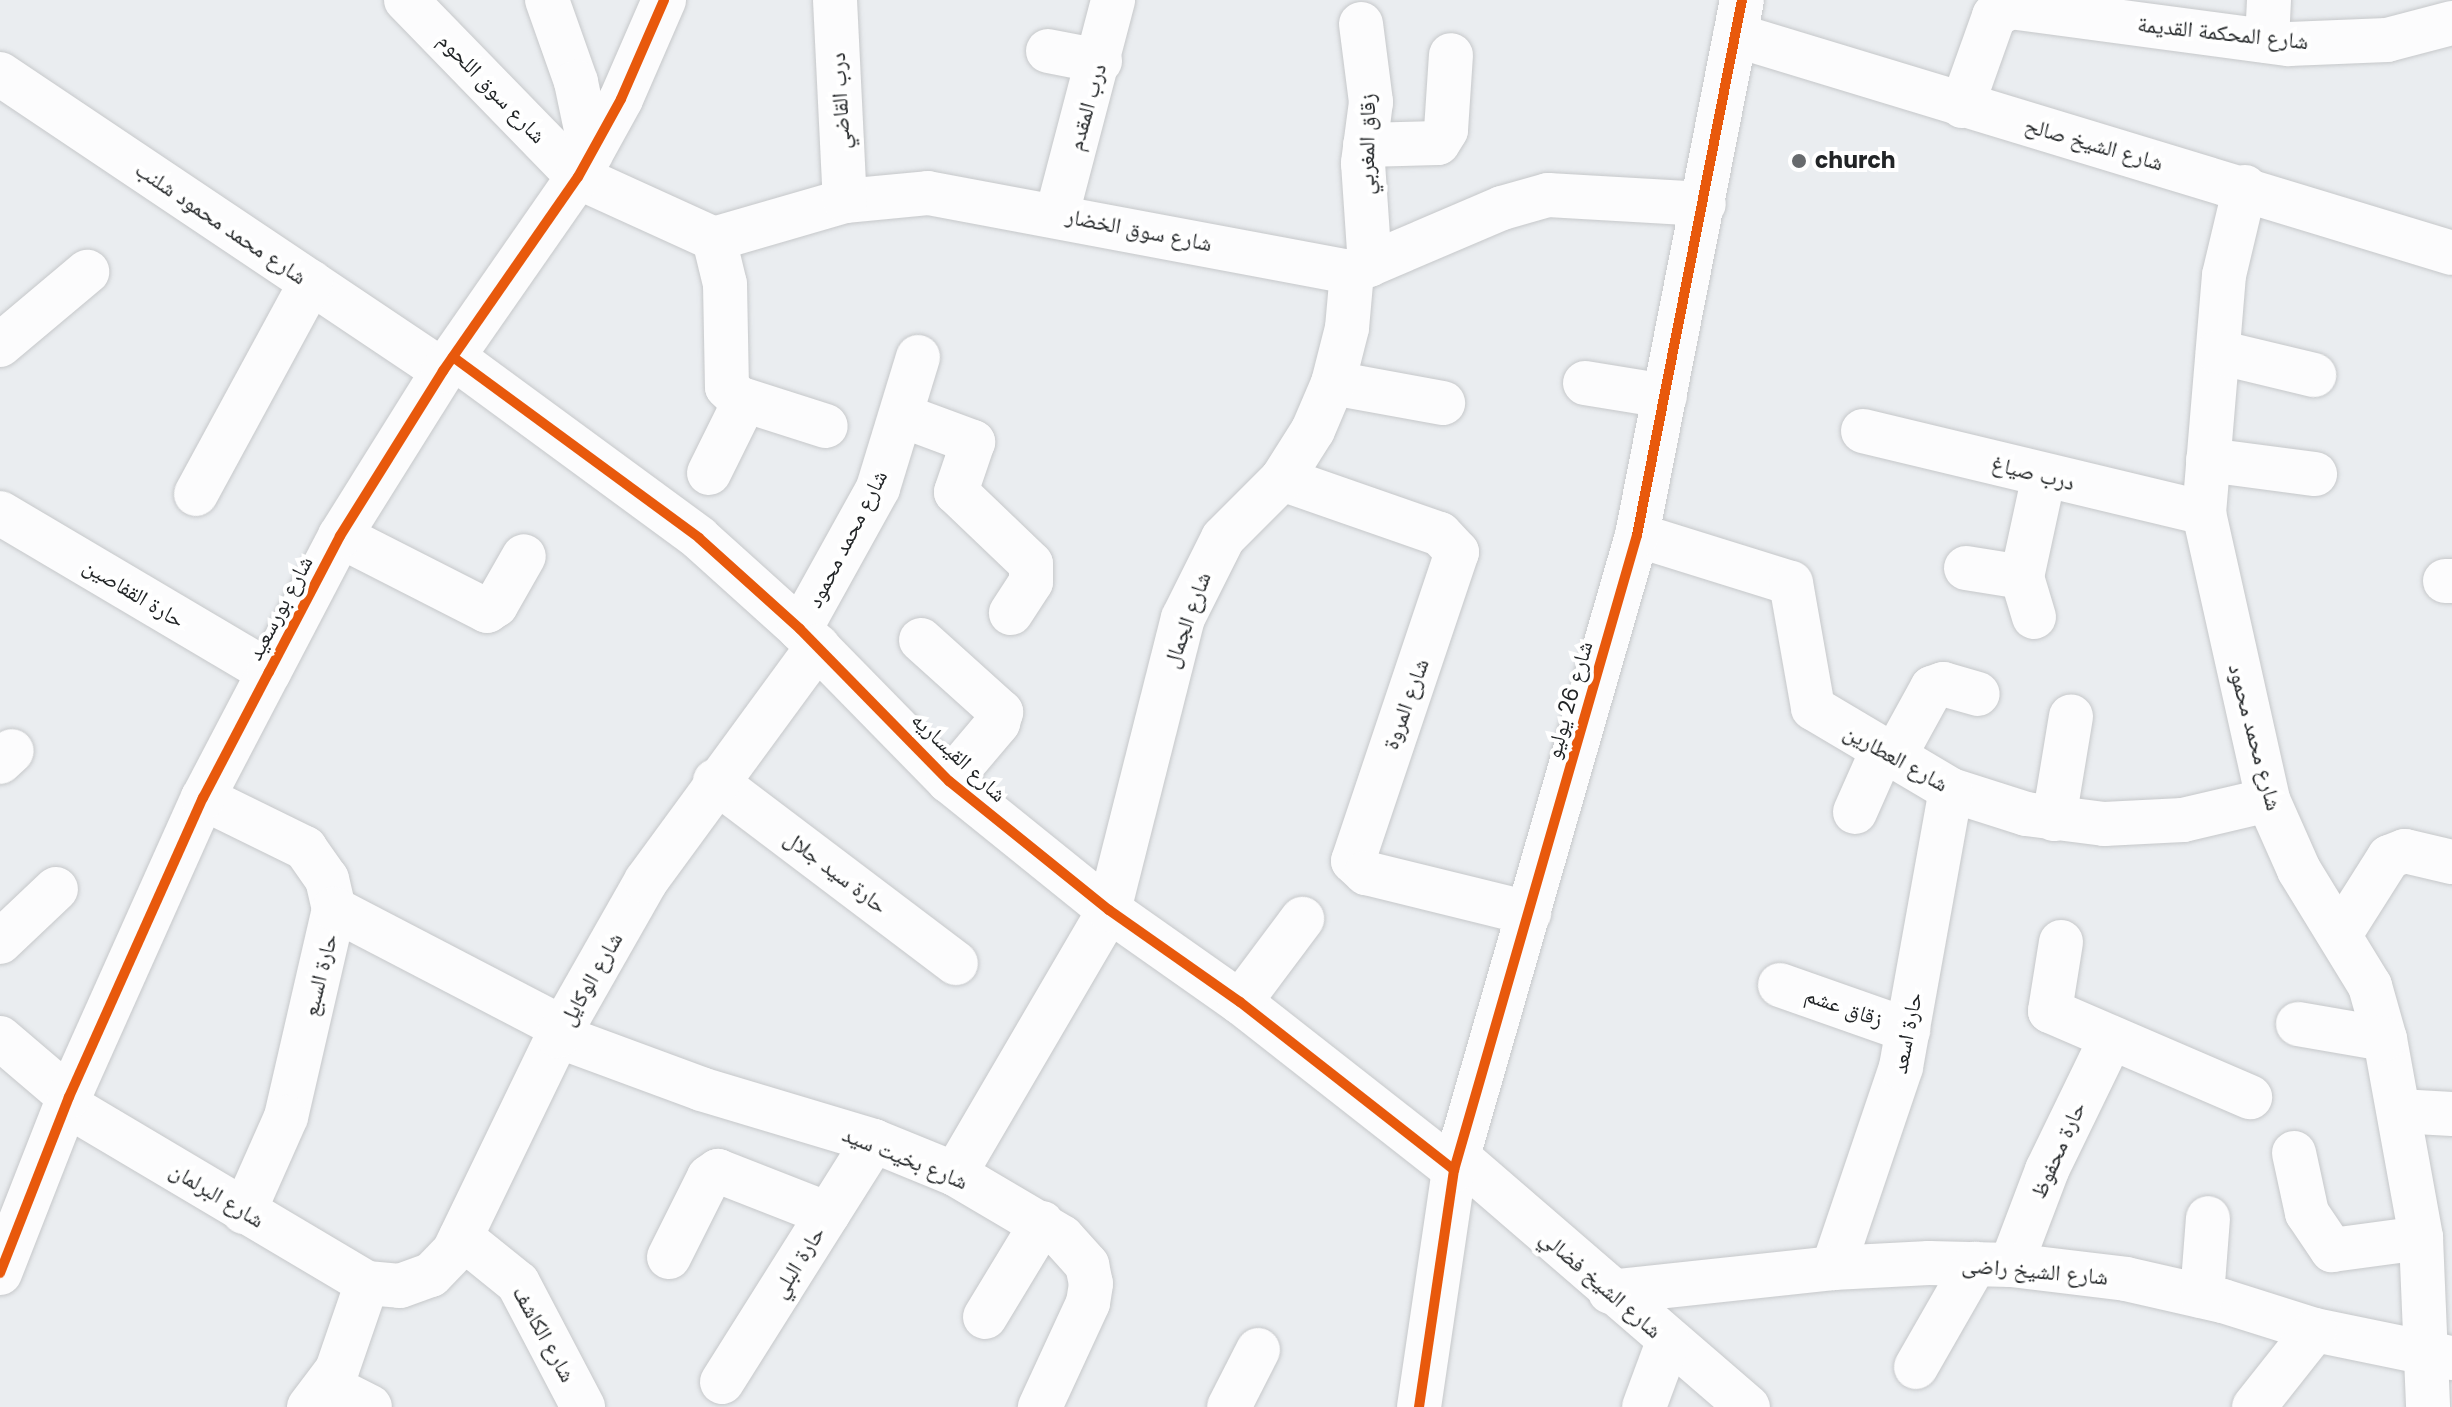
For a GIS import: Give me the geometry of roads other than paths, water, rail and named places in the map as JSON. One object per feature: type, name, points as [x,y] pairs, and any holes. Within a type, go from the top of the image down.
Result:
[{"type":"street","name":"شارع سوق اللحوم","points":[[406,0],[585,165]]},
{"type":"street","points":[[547,0],[576,82],[585,165],[714,239],[725,284],[727,387],[745,400],[826,426]]},
{"type":"street","name":"شارع بورسعيد","points":[[0,1273],[68,1101],[203,798],[340,536],[448,364],[585,165],[664,0]]},
{"type":"street","name":"درب القاضي","points":[[835,0],[845,201]]},
{"type":"street","name":"درب المقدم","points":[[1057,214],[1100,61],[1113,0]]},
{"type":"street","name":"شارع المحكمة القديمة","points":[[1962,106],[1988,5],[2268,20],[2387,40],[2448,16]]},
{"type":"street","name":"شارع الشيخ صالح","points":[[1739,17],[1962,106],[2245,187],[2452,253]]},
{"type":"street","name":"شارع 26 يوليو","points":[[1419,1407],[1456,1163],[1637,535],[1739,17]]},
{"type":"street","name":"زقاق المغربي","points":[[1361,24],[1371,102],[1365,145],[1361,268]]},
{"type":"street","points":[[1048,51],[1100,61]]},
{"type":"street","points":[[1365,145],[1438,143],[1446,130],[1451,55]]},
{"type":"street","name":"شارع محمد محمود شلنب","points":[[0,74],[311,282],[448,364]]},
{"type":"street","name":"شارع محمد محمود","points":[[2245,187],[2224,275],[2204,513],[2268,800],[2299,870],[2341,933],[2370,986],[2385,1039],[2432,1250],[2438,1356],[2428,1407]]},
{"type":"street","name":"شارع سوق الخضار","points":[[714,239],[845,201],[928,193],[1361,268]]},
{"type":"street","points":[[1361,268],[1502,208],[1548,195],[1704,204]]},
{"type":"street","name":"شارع الجمال","points":[[955,1174],[1109,910],[1151,733],[1199,576],[1242,515],[1282,479],[1313,430],[1333,383],[1361,268]]},
{"type":"street","points":[[0,345],[87,272]]},
{"type":"street","points":[[196,494],[311,282]]},
{"type":"street","points":[[2218,352],[2314,375]]},
{"type":"street","name":"شارع محمد محمود","points":[[809,637],[878,488],[903,416],[918,357]]},
{"type":"street","name":"شارع القيساريه","points":[[448,364],[689,530],[809,637],[949,781],[1109,910],[1240,1002],[1456,1163]]},
{"type":"street","points":[[1333,383],[1443,403]]},
{"type":"street","points":[[1585,383],[1665,396]]},
{"type":"street","points":[[709,473],[745,400]]},
{"type":"street","points":[[903,416],[973,442],[956,492],[1031,564],[1031,582],[1011,613]]},
{"type":"street","name":"درب صياغ","points":[[1863,431],[2204,513]]},
{"type":"street","points":[[2208,460],[2315,474]]},
{"type":"street","points":[[1966,568],[2028,597],[2044,475]]},
{"type":"street","name":"شارع المروة","points":[[1282,479],[1440,534],[1457,552],[1353,861],[1366,873],[1529,913]]},
{"type":"street","name":"حارة القفاصين","points":[[3,523],[269,672]]},
{"type":"street","name":"شارع العطارين","points":[[1637,535],[1791,583],[1813,708],[1951,790],[2054,819],[2104,824],[2183,820],[2268,800]]},
{"type":"street","points":[[340,536],[487,611],[496,605],[524,556]]},
{"type":"street","name":"شارع الوكايل","points":[[367,1283],[400,1286],[431,1275],[461,1237],[561,1032],[667,847],[715,781],[809,637]]},
{"type":"street","points":[[921,640],[1001,712],[998,723],[949,781]]},
{"type":"street","points":[[1855,812],[1888,754],[1932,688],[1943,684],[1978,694]]},
{"type":"street","points":[[2054,819],[2071,716]]},
{"type":"street","name":"حارة سيد جلال","points":[[715,781],[956,963]]},
{"type":"street","name":"حارة اسعد","points":[[1833,1268],[1894,1096],[1951,790]]},
{"type":"street","name":"حارة السبع","points":[[203,798],[305,848],[327,879],[334,909],[286,1117],[244,1212]]},
{"type":"street","points":[[2341,933],[2389,857],[2405,851],[2452,862]]},
{"type":"street","points":[[0,942],[56,889]]},
{"type":"street","name":"شارع بخيت سيد","points":[[334,909],[561,1032],[701,1089],[874,1141],[955,1174],[1042,1223],[1076,1248],[1091,1284],[1052,1402]]},
{"type":"street","points":[[1240,1002],[1302,919]]},
{"type":"street","points":[[2061,942],[2048,1009],[2250,1097]]},
{"type":"street","name":"زقاق عشم","points":[[1780,985],[1908,1030]]},
{"type":"street","points":[[2298,1024],[2385,1039]]},
{"type":"street","name":"شارع البرلمان","points":[[0,1038],[68,1101],[244,1212],[367,1283]]},
{"type":"street","name":"حارة محفوظ","points":[[1916,1367],[1993,1265],[2047,1170],[2111,1038]]},
{"type":"street","points":[[2399,1111],[2452,1114]]},
{"type":"street","name":"حارة البلي","points":[[722,1382],[874,1141]]},
{"type":"street","points":[[2294,1153],[2307,1213],[2332,1250],[2432,1250]]},
{"type":"street","name":"شارع الشيخ فضالي","points":[[1456,1163],[1748,1407]]},
{"type":"street","points":[[669,1257],[710,1175],[718,1171],[828,1214]]},
{"type":"street","points":[[2202,1296],[2208,1218]]},
{"type":"street","points":[[985,1317],[1042,1223]]},
{"type":"street","name":"شارع الكاشف","points":[[461,1237],[518,1283],[583,1407]]},
{"type":"street","name":"شارع الشيخ راضى","points":[[1610,1292],[1833,1268],[1993,1265],[2126,1279],[2202,1296],[2315,1330],[2438,1356]]},
{"type":"street","points":[[367,1283],[319,1396],[370,1407]]},
{"type":"street","points":[[2254,1407],[2315,1330]]},
{"type":"street","points":[[1644,1407],[1668,1342]]},
{"type":"street","points":[[1229,1407],[1258,1350]]},
{"type":"place","name":"church","points":[[1799,161]]}]
